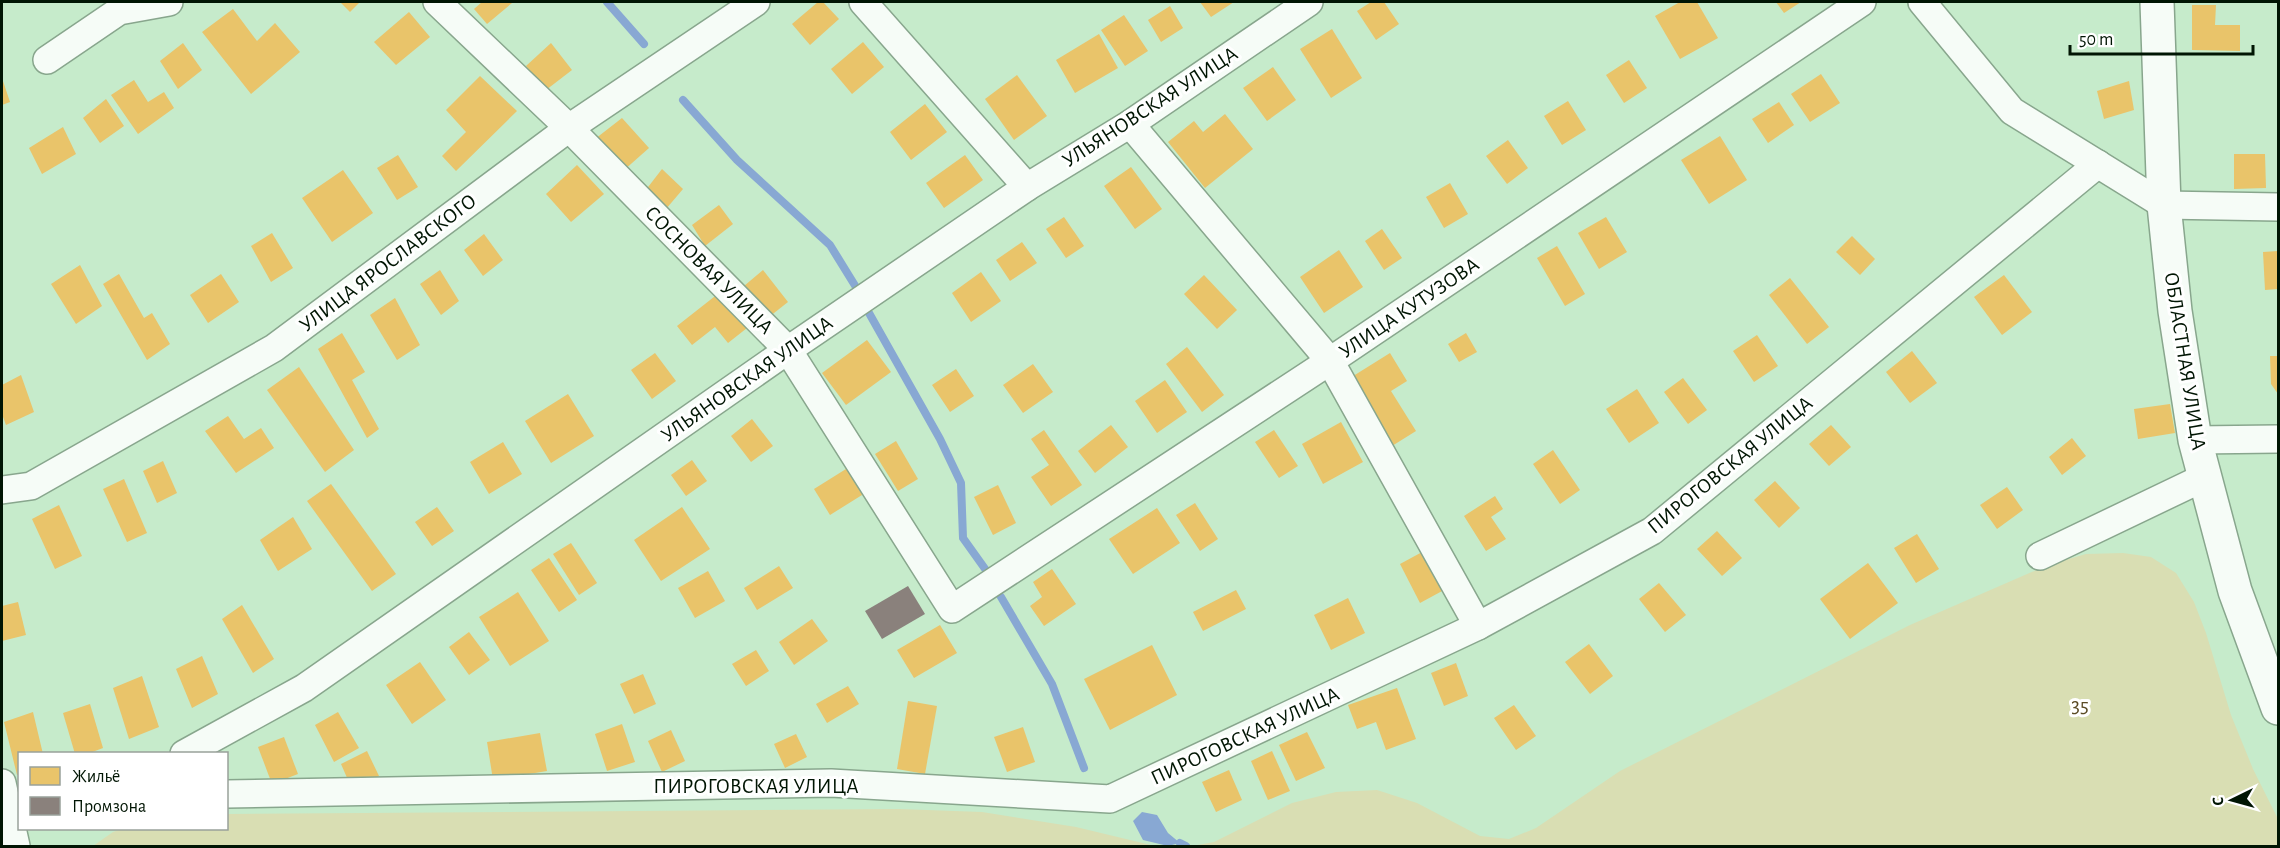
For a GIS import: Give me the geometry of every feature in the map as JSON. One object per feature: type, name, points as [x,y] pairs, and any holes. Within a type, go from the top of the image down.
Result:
[{"type":"main road","name":"ОБЛАСТНАЯ УЛИЦА","points":[[2157,2],[2164,205],[2175,311],[2195,440],[2235,591],[2278,708]]},
{"type":"street","points":[[47,60],[119,11],[169,2]]},
{"type":"street","name":"СОСНОВАЯ УЛИЦА","points":[[437,2],[569,128],[788,350],[952,609]]},
{"type":"street","name":"УЛИЦА ЯРОСЛАВСКОГО","points":[[2,490],[31,486],[274,348],[569,128],[756,2]]},
{"type":"street","points":[[863,2],[1027,187]]},
{"type":"street","name":"УЛЬЯНОВСКАЯ УЛИЦА","points":[[186,752],[304,688],[788,350],[1027,187],[1130,124],[1308,2]]},
{"type":"street","name":"УЛИЦА КУТУЗОВА","points":[[952,609],[1330,361],[1862,2]]},
{"type":"street","points":[[1922,2],[2012,111],[2164,205],[2278,207]]},
{"type":"street","points":[[1130,124],[1330,361],[1478,626]]},
{"type":"street","name":"ПИРОГОВСКАЯ УЛИЦА","points":[[228,794],[831,783],[1110,799],[1478,626],[1652,531],[2098,164]]},
{"type":"street","points":[[2195,440],[2278,439]]},
{"type":"street","points":[[2040,556],[2205,477]]},
{"type":"street","points":[[2,783],[16,846]]},
{"type":"green space","name":"35","points":[[2123,553],[2151,557],[2176,573],[2194,602],[2231,715],[2253,769],[2278,819],[2278,846],[1192,846],[1214,842],[1292,803],[1336,792],[1377,790],[1417,803],[1480,836],[1509,839],[1536,828],[1620,771],[1910,625],[2048,565],[2086,554]]},
{"type":"green space","points":[[899,809],[982,812],[1076,827],[1155,846],[93,846],[119,830],[228,830],[228,814]]},
{"type":"water","points":[[1142,812],[1157,815],[1168,833],[1180,843],[1168,846],[1143,840],[1133,821]]},
{"type":"building: Жильё","points":[[340,2],[360,2],[350,12]]},
{"type":"building: Жильё","points":[[482,2],[512,3],[487,24],[474,9]]},
{"type":"building: Жильё","points":[[818,2],[823,2],[839,19],[810,45],[792,24]]},
{"type":"building: Жильё","points":[[1200,2],[1234,2],[1211,17]]},
{"type":"building: Жильё","points":[[1371,2],[1384,2],[1399,24],[1376,40],[1357,11]]},
{"type":"building: Жильё","points":[[1680,2],[1697,2],[1718,38],[1680,59],[1655,16]]},
{"type":"building: Жильё","points":[[1776,2],[1801,2],[1784,13]]},
{"type":"building: Жильё","points":[[2192,5],[2216,5],[2215,25],[2240,25],[2240,51],[2192,50]]},
{"type":"building: Жильё","points":[[1170,6],[1183,28],[1161,42],[1148,20]]},
{"type":"building: Жильё","points":[[233,9],[257,41],[275,23],[300,52],[251,94],[202,32]]},
{"type":"building: Жильё","points":[[409,12],[430,37],[396,65],[374,42]]},
{"type":"building: Жильё","points":[[1124,15],[1148,51],[1125,66],[1101,30]]},
{"type":"building: Жильё","points":[[1332,29],[1362,78],[1331,98],[1300,49]]},
{"type":"building: Жильё","points":[[1099,34],[1118,68],[1075,93],[1056,60]]},
{"type":"building: Жильё","points":[[863,42],[884,67],[852,94],[831,69]]},
{"type":"building: Жильё","points":[[183,43],[202,70],[178,89],[160,61]]},
{"type":"building: Жильё","points":[[551,43],[572,70],[546,90],[526,66]]},
{"type":"building: Жильё","points":[[1629,60],[1647,88],[1624,103],[1606,75]]},
{"type":"building: Жильё","points":[[1273,67],[1296,100],[1267,121],[1243,88]]},
{"type":"building: Жильё","points":[[1821,74],[1840,103],[1810,122],[1791,94]]},
{"type":"building: Жильё","points":[[1017,75],[1047,116],[1014,140],[985,99]]},
{"type":"building: Жильё","points":[[480,76],[517,111],[456,171],[442,156],[466,132],[446,110]]},
{"type":"building: Жильё","points":[[2,78],[10,102],[2,105]]},
{"type":"building: Жильё","points":[[134,80],[148,102],[164,92],[174,108],[138,134],[111,95]]},
{"type":"building: Жильё","points":[[2129,81],[2134,110],[2104,119],[2097,91]]},
{"type":"building: Жильё","points":[[106,99],[124,126],[100,143],[83,118]]},
{"type":"building: Жильё","points":[[1568,101],[1586,130],[1562,145],[1544,116]]},
{"type":"building: Жильё","points":[[1779,102],[1794,125],[1768,143],[1752,119]]},
{"type":"building: Жильё","points":[[925,104],[947,132],[911,160],[890,132]]},
{"type":"building: Жильё","points":[[1225,114],[1253,149],[1205,188],[1168,142],[1194,121],[1203,132]]},
{"type":"building: Жильё","points":[[622,118],[649,148],[623,171],[595,139]]},
{"type":"building: Жильё","points":[[63,127],[76,154],[42,174],[29,148]]},
{"type":"building: Жильё","points":[[1720,136],[1747,180],[1709,204],[1681,160]]},
{"type":"building: Жильё","points":[[1508,140],[1528,168],[1507,184],[1486,156]]},
{"type":"building: Жильё","points":[[2234,154],[2265,154],[2266,188],[2234,189]]},
{"type":"building: Жильё","points":[[398,155],[418,187],[397,200],[377,168]]},
{"type":"building: Жильё","points":[[965,155],[983,180],[944,208],[926,183]]},
{"type":"building: Жильё","points":[[577,165],[604,194],[571,222],[546,194]]},
{"type":"building: Жильё","points":[[1131,167],[1162,209],[1135,229],[1104,186]]},
{"type":"building: Жильё","points":[[662,169],[683,189],[666,209],[645,191]]},
{"type":"building: Жильё","points":[[343,170],[373,213],[332,242],[302,198]]},
{"type":"building: Жильё","points":[[1450,183],[1468,214],[1444,228],[1426,197]]},
{"type":"building: Жильё","points":[[719,205],[733,224],[705,246],[692,225]]},
{"type":"building: Жильё","points":[[1064,217],[1084,246],[1066,258],[1046,229]]},
{"type":"building: Жильё","points":[[1606,217],[1627,252],[1599,269],[1578,233]]},
{"type":"building: Жильё","points":[[1382,229],[1402,258],[1384,270],[1365,241]]},
{"type":"building: Жильё","points":[[272,233],[293,268],[271,282],[251,246]]},
{"type":"building: Жильё","points":[[484,234],[503,260],[483,276],[464,250]]},
{"type":"building: Жильё","points":[[1852,236],[1875,259],[1860,275],[1836,252]]},
{"type":"building: Жильё","points":[[1022,242],[1037,263],[1010,281],[996,260]]},
{"type":"building: Жильё","points":[[1557,246],[1585,294],[1565,306],[1537,258]]},
{"type":"building: Жильё","points":[[1339,250],[1363,287],[1324,313],[1300,277]]},
{"type":"building: Жильё","points":[[2278,251],[2278,289],[2265,290],[2263,252]]},
{"type":"building: Жильё","points":[[80,265],[102,306],[76,324],[51,284]]},
{"type":"building: Жильё","points":[[440,270],[459,301],[441,315],[420,284]]},
{"type":"building: Жильё","points":[[763,270],[788,302],[769,317],[744,286]]},
{"type":"building: Жильё","points":[[981,272],[1001,301],[971,322],[952,293]]},
{"type":"building: Жильё","points":[[119,274],[144,318],[152,313],[170,344],[147,360],[103,284]]},
{"type":"building: Жильё","points":[[221,274],[239,302],[208,323],[190,295]]},
{"type":"building: Жильё","points":[[1204,275],[1237,310],[1217,329],[1184,294]]},
{"type":"building: Жильё","points":[[2004,275],[2032,312],[2002,335],[1974,297]]},
{"type":"building: Жильё","points":[[1790,278],[1829,327],[1807,344],[1769,295]]},
{"type":"building: Жильё","points":[[719,293],[747,328],[728,343],[715,327],[692,345],[677,326]]},
{"type":"building: Жильё","points":[[395,298],[420,345],[397,360],[370,315]]},
{"type":"building: Жильё","points":[[342,333],[365,372],[352,380],[379,429],[367,438],[318,349]]},
{"type":"building: Жильё","points":[[1466,333],[1477,352],[1459,362],[1448,344]]},
{"type":"building: Жильё","points":[[1757,335],[1778,366],[1754,382],[1733,351]]},
{"type":"building: Жильё","points":[[867,340],[891,372],[846,405],[822,373]]},
{"type":"building: Жильё","points":[[1187,347],[1224,395],[1202,412],[1166,364]]},
{"type":"building: Жильё","points":[[1912,351],[1937,383],[1910,403],[1886,372]]},
{"type":"building: Жильё","points":[[655,353],[676,381],[652,399],[631,370]]},
{"type":"building: Жильё","points":[[1390,353],[1407,381],[1391,391],[1416,431],[1392,446],[1350,378]]},
{"type":"building: Жильё","points":[[2270,356],[2278,356],[2278,394],[2271,384]]},
{"type":"building: Жильё","points":[[1033,364],[1053,392],[1023,413],[1003,385]]},
{"type":"building: Жильё","points":[[299,367],[354,450],[325,472],[267,390]]},
{"type":"building: Жильё","points":[[956,369],[974,396],[950,412],[932,385]]},
{"type":"building: Жильё","points":[[21,375],[34,412],[6,425],[2,414],[2,385]]},
{"type":"building: Жильё","points":[[1683,378],[1707,410],[1688,424],[1664,392]]},
{"type":"building: Жильё","points":[[1165,380],[1187,412],[1157,433],[1135,401]]},
{"type":"building: Жильё","points":[[1637,389],[1659,423],[1629,443],[1606,409]]},
{"type":"building: Жильё","points":[[568,394],[594,436],[551,463],[525,421]]},
{"type":"building: Жильё","points":[[2170,404],[2175,433],[2138,439],[2134,409]]},
{"type":"building: Жильё","points":[[228,416],[244,439],[261,428],[274,448],[236,473],[205,431]]},
{"type":"building: Жильё","points":[[752,419],[773,446],[751,462],[731,436]]},
{"type":"building: Жильё","points":[[1341,422],[1363,462],[1323,484],[1302,444]]},
{"type":"building: Жильё","points":[[1111,425],[1128,447],[1095,473],[1078,451]]},
{"type":"building: Жильё","points":[[1831,425],[1851,447],[1829,466],[1809,444]]},
{"type":"building: Жильё","points":[[1044,430],[1082,485],[1051,506],[1031,477],[1049,465],[1031,439]]},
{"type":"building: Жильё","points":[[1274,430],[1298,466],[1279,478],[1255,442]]},
{"type":"building: Жильё","points":[[2072,438],[2086,456],[2062,475],[2049,457]]},
{"type":"building: Жильё","points":[[896,441],[918,479],[898,491],[875,454]]},
{"type":"building: Жильё","points":[[503,442],[522,474],[489,494],[470,462]]},
{"type":"building: Жильё","points":[[1553,450],[1580,490],[1560,504],[1533,464]]},
{"type":"building: Жильё","points":[[692,460],[707,481],[686,496],[671,475]]},
{"type":"building: Жильё","points":[[163,461],[177,493],[157,503],[143,471]]},
{"type":"building: Жильё","points":[[854,464],[870,490],[830,515],[814,489]]},
{"type":"building: Жильё","points":[[124,479],[147,533],[127,542],[103,489]]},
{"type":"building: Жильё","points":[[1775,481],[1800,508],[1779,528],[1754,500]]},
{"type":"building: Жильё","points":[[331,484],[396,574],[372,591],[307,501]]},
{"type":"building: Жильё","points":[[998,485],[1016,523],[993,535],[974,497]]},
{"type":"building: Жильё","points":[[2007,487],[2023,510],[1997,529],[1980,505]]},
{"type":"building: Жильё","points":[[1495,496],[1503,509],[1491,517],[1506,539],[1486,551],[1464,516]]},
{"type":"building: Жильё","points":[[1195,503],[1218,539],[1200,551],[1176,515]]},
{"type":"building: Жильё","points":[[59,505],[82,556],[55,569],[32,519]]},
{"type":"building: Жильё","points":[[437,507],[454,531],[432,546],[415,522]]},
{"type":"building: Жильё","points":[[682,507],[710,549],[661,581],[634,540]]},
{"type":"building: Жильё","points":[[1157,508],[1180,543],[1133,574],[1109,539]]},
{"type":"building: Жильё","points":[[293,517],[312,549],[278,571],[260,540]]},
{"type":"building: Жильё","points":[[1717,531],[1742,558],[1722,576],[1697,549]]},
{"type":"building: Жильё","points":[[1917,534],[1939,569],[1916,583],[1894,548]]},
{"type":"building: Жильё","points":[[571,543],[597,583],[579,595],[553,554]]},
{"type":"building: Жильё","points":[[1424,551],[1444,590],[1420,603],[1400,564]]},
{"type":"building: Жильё","points":[[549,558],[577,600],[559,612],[531,570]]},
{"type":"building: Жильё","points":[[1868,563],[1898,603],[1850,639],[1820,599]]},
{"type":"building: Жильё","points":[[779,566],[793,588],[757,610],[744,588]]},
{"type":"building: Жильё","points":[[1052,569],[1076,604],[1044,626],[1030,606],[1042,597],[1033,582]]},
{"type":"building: Жильё","points":[[708,571],[725,601],[695,618],[678,588]]},
{"type":"building: Жильё","points":[[1659,583],[1686,615],[1665,632],[1639,599]]},
{"type":"building: Жильё","points":[[1236,590],[1246,609],[1203,631],[1193,612]]},
{"type":"building: Жильё","points":[[518,592],[549,641],[510,666],[479,617]]},
{"type":"building: Жильё","points":[[1348,598],[1365,633],[1331,650],[1314,615]]},
{"type":"building: Жильё","points":[[18,602],[26,635],[2,641],[2,606]]},
{"type":"building: Жильё","points":[[242,605],[274,659],[253,673],[222,619]]},
{"type":"building: Жильё","points":[[812,619],[828,641],[794,665],[779,642]]},
{"type":"building: Жильё","points":[[940,625],[957,653],[914,678],[897,650]]},
{"type":"building: Жильё","points":[[469,632],[490,660],[469,675],[449,647]]},
{"type":"building: Жильё","points":[[1589,644],[1613,676],[1590,694],[1565,662]]},
{"type":"building: Жильё","points":[[1152,645],[1177,695],[1110,730],[1084,679]]},
{"type":"building: Жильё","points":[[756,650],[769,671],[746,686],[732,664]]},
{"type":"building: Жильё","points":[[202,656],[218,694],[192,708],[176,669]]},
{"type":"building: Жильё","points":[[420,662],[446,700],[412,724],[386,685]]},
{"type":"building: Жильё","points":[[1456,663],[1468,696],[1444,706],[1431,673]]},
{"type":"building: Жильё","points":[[643,674],[656,704],[634,714],[620,684]]},
{"type":"building: Жильё","points":[[142,676],[159,727],[129,739],[113,688]]},
{"type":"building: Жильё","points":[[848,686],[859,704],[827,723],[816,704]]},
{"type":"building: Жильё","points":[[1397,688],[1416,739],[1386,750],[1376,722],[1357,729],[1348,705]]},
{"type":"building: Жильё","points":[[908,701],[937,706],[925,774],[897,769]]},
{"type":"building: Жильё","points":[[90,704],[103,748],[92,752],[74,752],[63,713]]},
{"type":"building: Жильё","points":[[1514,705],[1536,736],[1516,750],[1494,718]]},
{"type":"building: Жильё","points":[[33,712],[43,752],[18,752],[17,775],[4,722]]},
{"type":"building: Жильё","points":[[338,712],[359,748],[334,762],[315,725]]},
{"type":"building: Жильё","points":[[622,724],[635,762],[607,771],[595,734]]},
{"type":"building: Жильё","points":[[1023,727],[1035,762],[1007,772],[994,737]]},
{"type":"building: Жильё","points":[[671,730],[685,761],[662,772],[648,741]]},
{"type":"building: Жильё","points":[[1307,732],[1325,768],[1296,781],[1279,745]]},
{"type":"building: Жильё","points":[[540,733],[547,771],[493,780],[487,742]]},
{"type":"building: Жильё","points":[[796,734],[807,757],[785,768],[774,744]]},
{"type":"building: Жильё","points":[[284,737],[298,774],[272,784],[258,747]]},
{"type":"building: Жильё","points":[[367,751],[379,776],[352,789],[341,764]]},
{"type":"building: Жильё","points":[[1272,751],[1290,791],[1268,800],[1251,761]]},
{"type":"building: Жильё","points":[[1229,770],[1242,800],[1216,812],[1202,782]]},
{"type":"building: Промзона","points":[[908,586],[925,614],[882,639],[865,611]]},
{"type":"waterway","points":[[607,2],[644,44]]},
{"type":"waterway","points":[[683,100],[737,160],[830,245],[859,292]]},
{"type":"waterway","points":[[869,313],[940,439],[961,483],[963,538],[988,573]]},
{"type":"waterway","points":[[1001,597],[1052,684],[1084,768]]},
{"type":"waterway","points":[[1180,843],[1186,846]]}]
